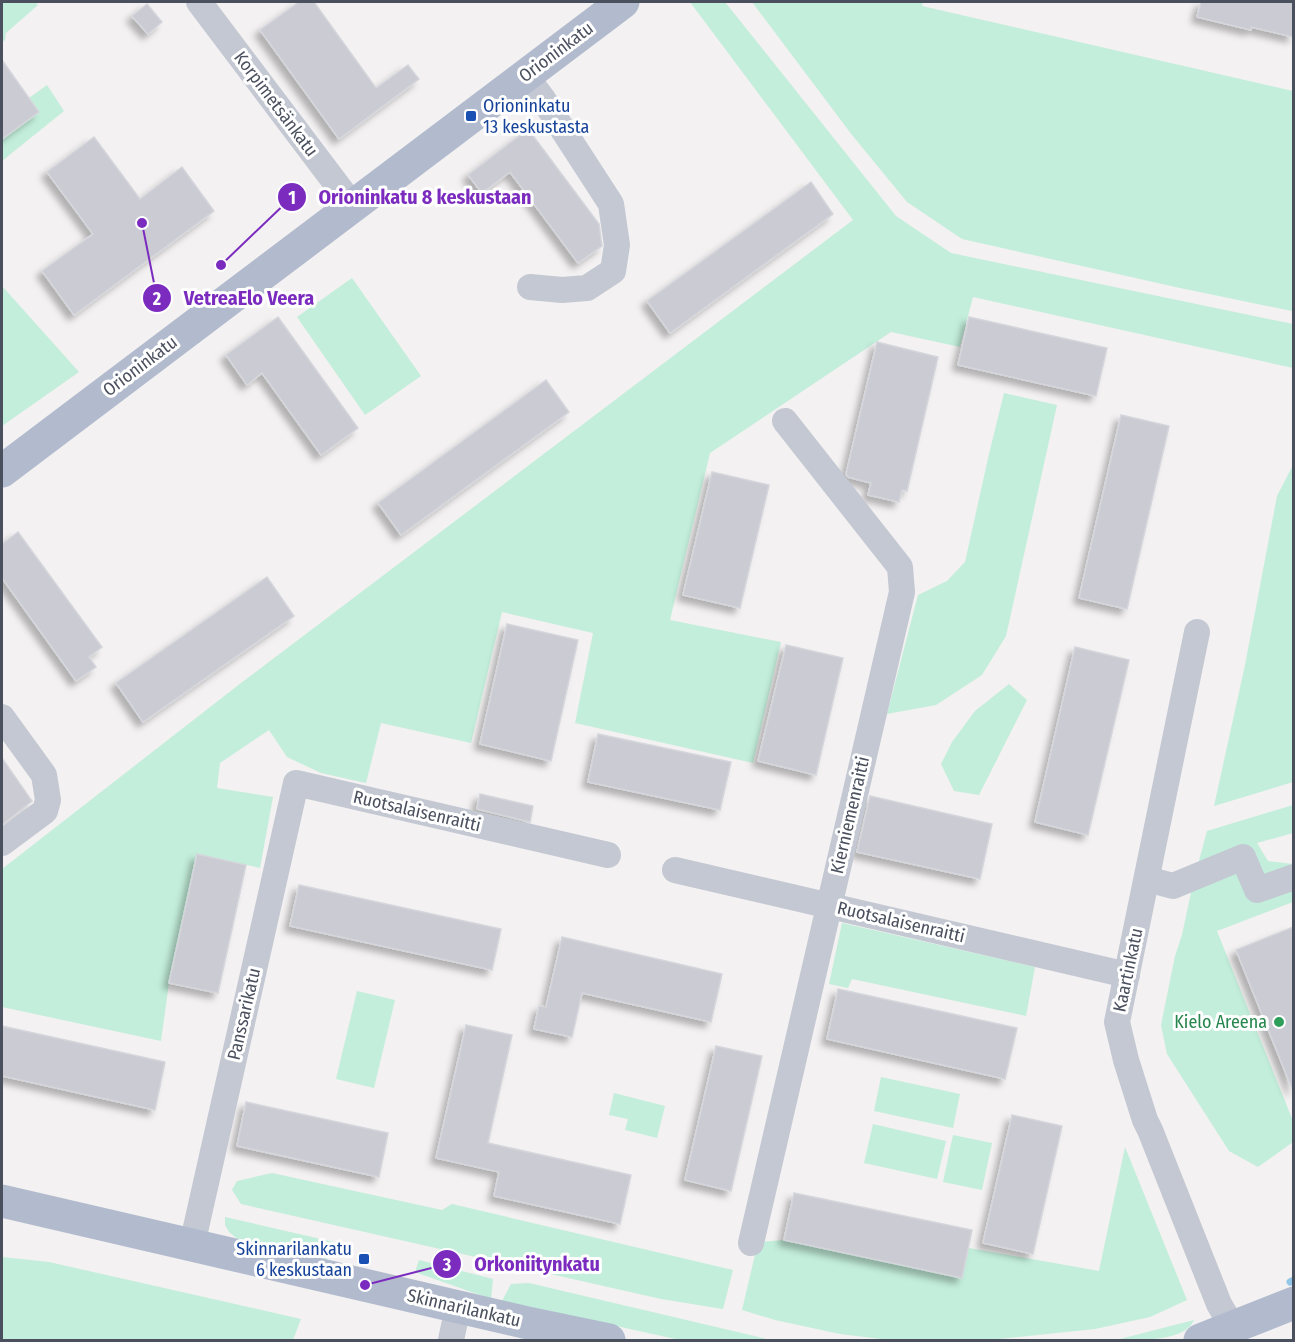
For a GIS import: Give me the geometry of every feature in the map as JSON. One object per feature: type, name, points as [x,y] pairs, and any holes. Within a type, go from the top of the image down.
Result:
[{"type":"main road","name":"Orioninkatu","points":[[2,471],[623,2]]},
{"type":"main road","name":"Skinnarilankatu","points":[[2,1201],[609,1341]]},
{"type":"main road","points":[[1200,1341],[1293,1304]]},
{"type":"street","name":"Korpimetsänkatu","points":[[199,2],[353,206]]},
{"type":"street","points":[[525,75],[611,204],[617,245],[613,271],[588,288],[562,290],[530,287]]},
{"type":"street","name":"Kierniemenraitti","points":[[751,1243],[902,592],[900,567],[786,421]]},
{"type":"street","name":"Kaartinkatu","points":[[1197,632],[1117,1022],[1145,1120],[1219,1304],[1233,1328]]},
{"type":"street","points":[[2,717],[44,775],[48,800],[45,811],[2,843]]},
{"type":"street","name":"Ruotsalaisenraitti","points":[[296,783],[608,855]]},
{"type":"street","name":"Panssarikatu","points":[[192,1245],[296,783]]},
{"type":"street","points":[[1147,879],[1173,886],[1243,857],[1257,890],[1293,877]]},
{"type":"street","name":"Ruotsalaisenraitti","points":[[675,870],[1126,975]]},
{"type":"street","points":[[451,1341],[458,1307]]},
{"type":"green space","points":[[2,2],[35,2],[38,5],[6,33],[5,40],[2,42]]},
{"type":"green space","points":[[690,2],[725,2],[896,216],[951,253],[1293,324],[1293,368],[973,297],[960,347],[891,332],[710,453],[670,620],[781,642],[753,763],[575,723],[593,633],[502,612],[471,743],[381,723],[366,783],[321,773],[287,757],[269,730],[220,763],[217,788],[273,797],[260,868],[198,854],[169,983],[161,1041],[2,1007],[2,869],[241,683],[853,220]]},
{"type":"green space","points":[[752,2],[923,2],[922,6],[1293,91],[1294,302],[1292,311],[962,239],[907,202],[852,135]]},
{"type":"green space","points":[[47,85],[64,111],[2,161],[2,139],[39,112],[29,98]]},
{"type":"green space","points":[[352,278],[421,376],[365,415],[297,317]]},
{"type":"green space","points":[[2,286],[79,372],[2,426]]},
{"type":"green space","points":[[1004,393],[1057,405],[1006,636],[982,675],[936,705],[887,714],[918,595],[947,581],[965,562]]},
{"type":"green space","points":[[1293,465],[1293,782],[1214,806],[1245,665],[1277,496]]},
{"type":"green space","points":[[1009,684],[1027,700],[979,795],[954,791],[941,764],[952,742],[975,711]]},
{"type":"green space","points":[[1293,805],[1293,833],[1257,843],[1268,861],[1293,864],[1293,902],[1217,931],[1293,1121],[1293,1142],[1258,1167],[1229,1151],[1167,1054],[1161,1025],[1175,956],[1207,831]]},
{"type":"green space","points":[[842,923],[1035,967],[1026,1016],[852,979],[848,988],[829,984]]},
{"type":"green space","points":[[357,991],[395,1000],[374,1088],[336,1079]]},
{"type":"green space","points":[[881,1077],[960,1094],[953,1128],[874,1111]]},
{"type":"green space","points":[[614,1093],[665,1106],[657,1138],[625,1130],[628,1119],[609,1115]]},
{"type":"green space","points":[[873,1124],[946,1141],[937,1179],[864,1163]]},
{"type":"green space","points":[[953,1135],[992,1143],[982,1190],[943,1182]]},
{"type":"green space","points":[[1125,1147],[1187,1300],[1150,1317],[1095,1329],[990,1340],[889,1340],[840,1334],[775,1320],[742,1310],[758,1242],[784,1240],[962,1278],[969,1248],[1099,1271]]},
{"type":"green space","points":[[272,1173],[442,1210],[452,1204],[733,1270],[723,1309],[661,1299],[241,1204],[232,1190],[237,1181]]},
{"type":"green space","points":[[225,1217],[347,1245],[345,1254],[325,1259],[240,1241],[229,1232],[225,1225]]},
{"type":"green space","points":[[2,1257],[49,1262],[301,1319],[293,1340],[2,1340]]},
{"type":"green space","points":[[419,1260],[493,1279],[491,1299],[415,1272]]},
{"type":"green space","points":[[529,1283],[771,1340],[680,1340],[502,1301],[511,1284]]},
{"type":"green space","points":[[1194,1320],[1189,1327],[1171,1336],[1116,1340]]},
{"type":"building","points":[[299,2],[314,2],[376,88],[408,65],[419,79],[339,139],[260,30]]},
{"type":"building","points":[[1201,2],[1293,2],[1293,37],[1197,17]]},
{"type":"building","points":[[147,4],[162,22],[148,34],[132,16]]},
{"type":"building","points":[[2,60],[39,112],[2,139]]},
{"type":"building","points":[[528,129],[599,224],[602,246],[578,263],[510,172],[482,193],[468,175]]},
{"type":"building","points":[[94,137],[140,199],[182,167],[214,211],[74,315],[42,271],[93,234],[47,172]]},
{"type":"building","points":[[811,182],[833,214],[670,333],[647,301]]},
{"type":"building","points":[[278,317],[358,428],[321,455],[262,373],[247,385],[226,355]]},
{"type":"building","points":[[969,317],[1107,348],[1096,396],[958,365]]},
{"type":"building","points":[[877,342],[938,357],[907,491],[902,490],[899,502],[868,495],[871,483],[848,477],[846,474]]},
{"type":"building","points":[[546,380],[569,412],[401,535],[378,503]]},
{"type":"building","points":[[1121,415],[1169,426],[1127,609],[1079,598]]},
{"type":"building","points":[[712,472],[769,485],[740,608],[683,595]]},
{"type":"building","points":[[18,532],[102,647],[89,657],[96,667],[76,681],[2,578],[2,544]]},
{"type":"building","points":[[267,577],[294,616],[143,722],[116,683]]},
{"type":"building","points":[[507,624],[578,640],[551,761],[480,744]]},
{"type":"building","points":[[786,645],[843,658],[816,775],[758,761]]},
{"type":"building","points":[[1075,647],[1129,660],[1088,835],[1035,822]]},
{"type":"building","points":[[598,734],[731,762],[720,810],[588,782]]},
{"type":"building","points":[[2,758],[32,801],[2,825]]},
{"type":"building","points":[[480,794],[533,806],[530,822],[477,809]]},
{"type":"building","points":[[870,796],[992,824],[980,879],[857,852]]},
{"type":"building","points":[[197,854],[246,865],[218,993],[169,983]]},
{"type":"building","points":[[299,885],[501,929],[492,970],[290,926]]},
{"type":"building","name":"Kielo Areena","points":[[1293,927],[1293,1091],[1236,950]]},
{"type":"building","points":[[562,937],[722,974],[711,1022],[582,993],[572,1037],[534,1029],[539,1006],[546,1007]]},
{"type":"building","points":[[838,989],[1017,1028],[1005,1079],[827,1039]]},
{"type":"building","points":[[466,1025],[512,1035],[488,1143],[631,1175],[620,1224],[494,1196],[499,1172],[436,1158]]},
{"type":"building","points":[[2,1026],[165,1062],[155,1110],[2,1076]]},
{"type":"building","points":[[716,1046],[762,1056],[731,1191],[685,1180]]},
{"type":"building","points":[[246,1102],[388,1133],[379,1177],[237,1146]]},
{"type":"building","points":[[1012,1115],[1062,1126],[1033,1254],[983,1243]]},
{"type":"building","points":[[794,1193],[972,1230],[962,1278],[784,1240]]},
{"type":"waterway","points":[[1290,1282],[1294,1280]]},
{"type":"place","name":"Orioninkatu 13 keskustasta","points":[[471,116]]},
{"type":"place","name":"VetreaElo Veera","points":[[142,223]]},
{"type":"place","name":"Orioninkatu 8 keskustaan","points":[[221,265]]},
{"type":"place","name":"Kielo Areena","points":[[1279,1022]]},
{"type":"place","name":"Skinnarilankatu 6 keskustaan","points":[[364,1259]]},
{"type":"place","name":"Orkoniitynkatu","points":[[365,1285]]}]
